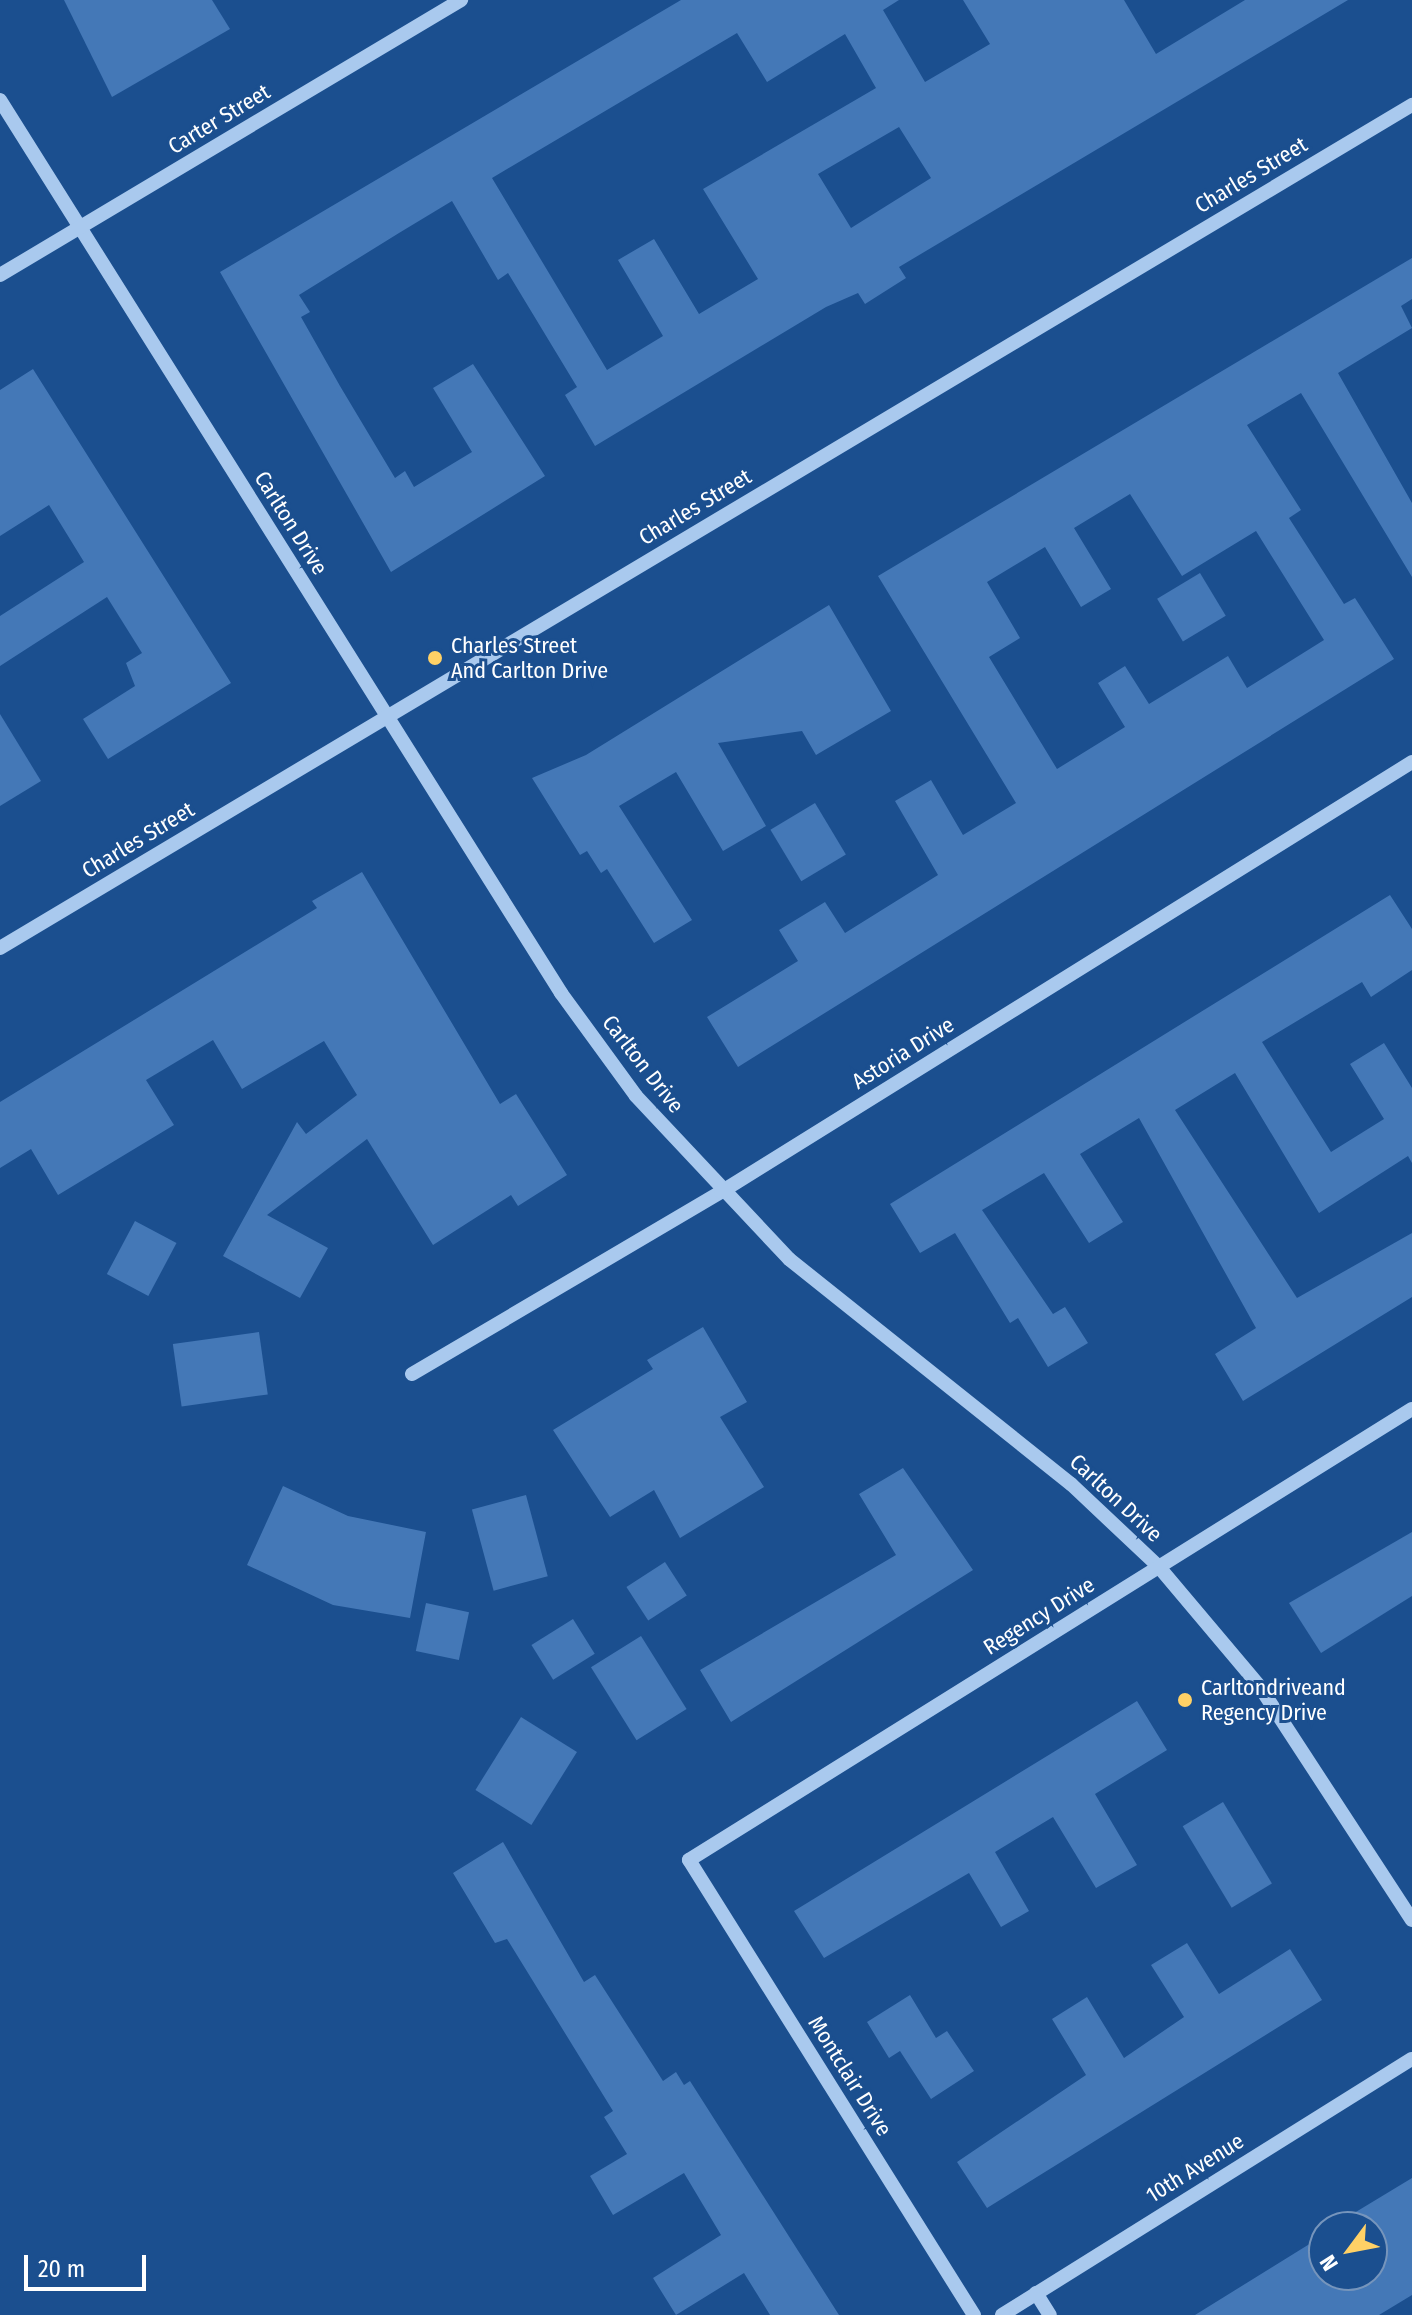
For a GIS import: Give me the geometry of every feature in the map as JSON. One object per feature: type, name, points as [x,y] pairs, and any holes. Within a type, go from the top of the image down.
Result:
[{"type":"street","name":"Carter Street","points":[[0,275],[461,0]]},
{"type":"street","name":"Carlton Drive","points":[[0,100],[561,993],[636,1096],[721,1192],[789,1259],[1071,1484],[1159,1567],[1260,1687],[1412,1920]]},
{"type":"street","name":"Charles Street","points":[[0,948],[1412,105]]},
{"type":"street","name":"Astoria Drive","points":[[412,1374],[721,1192],[1412,762]]},
{"type":"street","name":"Regency Drive","points":[[689,1860],[1412,1409]]},
{"type":"street","name":"Montclair Drive","points":[[689,1860],[974,2315]]},
{"type":"street","name":"10th Avenue","points":[[1002,2315],[1412,2059]]},
{"type":"street","points":[[1036,2293],[1050,2315]]},
{"type":"building","points":[[64,0],[212,0],[230,29],[112,97]]},
{"type":"building","points":[[681,0],[899,0],[883,10],[925,82],[990,44],[963,0],[1124,0],[1156,54],[1245,0],[1348,0],[899,267],[906,278],[865,304],[858,293],[826,307],[595,446],[565,395],[577,387],[508,273],[498,280],[452,201],[299,295],[310,312],[301,317],[395,478],[405,471],[414,487],[472,452],[433,388],[473,364],[545,476],[391,572],[220,272]],"holes":[[[737,33],[767,82],[845,34],[876,88],[703,189],[758,279],[699,314],[654,239],[618,260],[663,336],[607,370],[492,178]],[[899,127],[931,178],[851,228],[818,174]]]},
{"type":"building","points":[[1412,258],[1412,299],[1401,306],[1412,328],[1338,373],[1412,503],[1412,577],[1301,393],[1247,425],[1301,510],[1289,518],[1344,604],[1355,598],[1394,659],[738,1067],[707,1017],[798,961],[779,930],[825,902],[845,933],[938,875],[895,801],[931,780],[963,835],[1016,803],[878,576]],"holes":[[[1130,494],[1182,576],[1256,531],[1324,640],[1247,688],[1228,656],[1149,704],[1125,666],[1098,683],[1125,727],[1057,769],[989,657],[1020,638],[987,582],[1045,547],[1081,607],[1111,589],[1074,528]]]},
{"type":"building","points":[[33,369],[231,683],[108,759],[83,719],[135,686],[126,663],[142,653],[107,597],[0,666],[0,616],[84,562],[49,505],[0,536],[0,390]]},
{"type":"building","points":[[1200,573],[1226,616],[1183,642],[1157,599]]},
{"type":"building","points":[[829,605],[891,711],[816,755],[802,731],[718,743],[766,826],[723,851],[676,772],[619,806],[692,920],[654,943],[607,869],[601,873],[587,851],[580,855],[532,778],[586,755]]},
{"type":"building","points":[[0,714],[41,781],[0,806]]},
{"type":"building","points":[[815,803],[846,854],[801,881],[770,830]]},
{"type":"building","points":[[362,872],[500,1104],[516,1094],[567,1175],[518,1206],[511,1195],[433,1245],[367,1139],[267,1215],[328,1248],[300,1298],[223,1256],[297,1122],[306,1134],[357,1095],[324,1041],[242,1089],[213,1040],[146,1080],[174,1125],[58,1195],[31,1149],[0,1168],[0,1102],[317,908],[312,901]]},
{"type":"building","points":[[1390,895],[1412,929],[1412,970],[1371,997],[1362,982],[1262,1042],[1331,1152],[1384,1119],[1350,1064],[1384,1043],[1412,1088],[1412,1163],[1408,1156],[1319,1213],[1235,1073],[1175,1110],[1297,1298],[1412,1233],[1412,1297],[1243,1401],[1215,1354],[1256,1328],[1139,1118],[1080,1154],[1123,1222],[1089,1243],[1044,1173],[982,1210],[1053,1314],[1065,1307],[1088,1343],[1048,1367],[1018,1318],[1010,1323],[955,1233],[920,1253],[890,1204]]},
{"type":"building","points":[[135,1221],[176,1243],[148,1296],[107,1274]]},
{"type":"building","points":[[703,1327],[747,1402],[720,1417],[764,1487],[680,1538],[654,1490],[610,1517],[553,1430],[653,1369],[647,1360]]},
{"type":"building","points":[[259,1332],[268,1394],[182,1406],[173,1344]]},
{"type":"building","points":[[903,1468],[973,1570],[731,1722],[700,1670],[896,1555],[859,1494]]},
{"type":"building","points":[[283,1486],[348,1516],[426,1532],[410,1618],[333,1605],[247,1565]]},
{"type":"building","points":[[526,1495],[548,1576],[494,1591],[472,1509]]},
{"type":"building","points":[[1412,1532],[1412,1596],[1321,1653],[1289,1603]]},
{"type":"building","points":[[665,1562],[687,1596],[648,1621],[626,1587]]},
{"type":"building","points":[[426,1603],[469,1612],[459,1660],[416,1651]]},
{"type":"building","points":[[573,1619],[595,1654],[553,1680],[531,1645]]},
{"type":"building","points":[[641,1636],[687,1709],[637,1740],[591,1667]]},
{"type":"building","points":[[1137,1701],[1167,1750],[1095,1794],[1137,1865],[1096,1888],[1053,1817],[995,1852],[1029,1911],[1001,1927],[969,1873],[824,1958],[794,1911]]},
{"type":"building","points":[[521,1717],[577,1752],[531,1825],[475,1790]]},
{"type":"building","points":[[1223,1802],[1272,1883],[1232,1908],[1183,1826]]},
{"type":"building","points":[[503,1842],[584,1982],[595,1975],[663,2081],[676,2072],[684,2085],[690,2081],[839,2315],[770,2315],[744,2273],[676,2315],[653,2278],[721,2235],[684,2173],[613,2215],[590,2176],[627,2154],[604,2117],[613,2111],[507,1939],[495,1943],[453,1873]]},
{"type":"building","points":[[1187,1943],[1219,1994],[1290,1949],[1322,2000],[987,2208],[957,2162],[1086,2075],[1052,2019],[1087,1997],[1124,2058],[1184,2017],[1151,1965]]},
{"type":"building","points":[[910,1995],[936,2038],[947,2031],[974,2071],[931,2099],[900,2051],[889,2058],[867,2022]]},
{"type":"building","points":[[1412,2178],[1412,2295],[1379,2315],[1195,2315],[1308,2245],[1308,2291],[1388,2291],[1388,2211],[1357,2211]]},
{"type":"place","name":"Charles Street And Carlton Drive","points":[[435,658]]},
{"type":"place","name":"Carltondriveand Regency Drive","points":[[1185,1700]]}]
